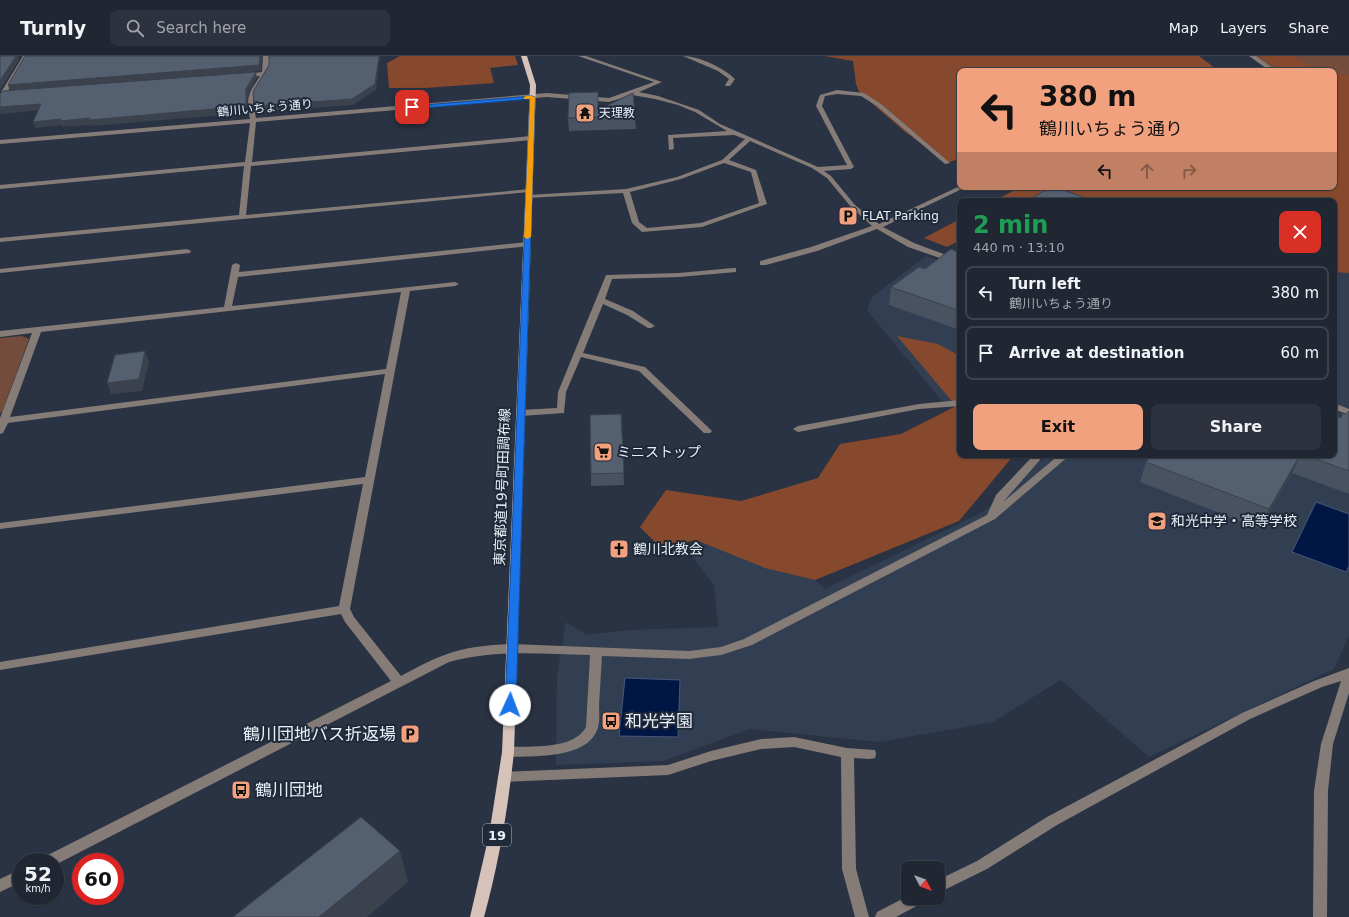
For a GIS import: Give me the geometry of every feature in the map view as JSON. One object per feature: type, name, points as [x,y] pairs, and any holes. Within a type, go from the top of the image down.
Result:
[{"type":"main road","name":"東京都道19号町田調布線","points":[[477,917],[485,890],[496,837],[508,752],[533,86],[524,56]]},
{"type":"street","points":[[18,56],[25,56]]},
{"type":"street","points":[[1,96],[25,56]]},
{"type":"street","points":[[242,217],[254,120],[250,95],[264,74],[266,56]]},
{"type":"street","name":"鶴川いちょう通り","points":[[0,142],[548,95],[609,100],[632,93],[659,82],[581,56]]},
{"type":"street","points":[[686,56],[720,70],[732,79],[728,85]]},
{"type":"street","points":[[1252,56],[1270,68]]},
{"type":"street","points":[[241,76],[264,74]]},
{"type":"street","points":[[818,170],[850,167],[819,106],[823,95],[837,92],[862,94],[879,105],[947,162]]},
{"type":"street","points":[[632,93],[656,97],[680,104],[736,133],[788,154],[829,177],[853,206],[878,227],[911,245],[957,262]]},
{"type":"street","points":[[1,96],[10,94]]},
{"type":"street","points":[[671,149],[670,136],[736,133]]},
{"type":"street","points":[[0,187],[531,138]]},
{"type":"street","points":[[0,240],[242,217],[529,193],[626,191],[679,178],[724,161],[749,139]]},
{"type":"street","points":[[626,191],[636,223],[646,230],[702,225],[763,204],[754,171],[724,161]]},
{"type":"street","points":[[764,263],[814,249],[878,227],[957,190]]},
{"type":"street","points":[[234,275],[527,244]]},
{"type":"street","points":[[0,270],[187,251]]},
{"type":"street","points":[[228,308],[236,265]]},
{"type":"street","points":[[521,413],[561,411],[562,392],[601,300],[609,277],[679,275],[733,270]]},
{"type":"street","points":[[0,334],[455,284]]},
{"type":"street","points":[[399,683],[349,619],[344,609],[406,289]]},
{"type":"street","points":[[601,300],[630,313],[650,326]]},
{"type":"street","points":[[0,431],[2,420],[38,329]]},
{"type":"street","points":[[577,354],[642,368],[707,431]]},
{"type":"street","points":[[2,420],[390,371]]},
{"type":"street","points":[[798,429],[828,425],[867,415],[957,403]]},
{"type":"street","points":[[1337,407],[1349,412]]},
{"type":"street","points":[[991,517],[1000,497],[1035,460],[1035,458]]},
{"type":"street","points":[[64,853],[445,660],[468,652],[487,649],[512,648],[689,655],[721,651],[748,642],[991,517],[1061,458]]},
{"type":"street","points":[[0,526],[369,480]]},
{"type":"street","points":[[0,666],[344,609]]},
{"type":"street","points":[[508,752],[545,750],[568,746],[587,737],[592,727],[596,652]]},
{"type":"street","points":[[945,884],[982,866],[1052,821],[1246,716],[1318,684],[1349,673]]},
{"type":"street","points":[[1320,917],[1321,791],[1327,744],[1349,673]]},
{"type":"street","points":[[505,777],[668,770],[711,756],[761,744],[794,742],[847,753],[870,754]]},
{"type":"street","points":[[847,753],[849,869],[862,917]]},
{"type":"street","points":[[0,886],[12,880]]},
{"type":"street","points":[[882,917],[904,905]]},
{"type":"shaded area","points":[[400,56],[515,56],[518,65],[490,68],[494,83],[425,88],[389,88],[387,63]]},
{"type":"shaded area","points":[[825,56],[1199,56],[1215,68],[957,68],[957,159],[947,163],[903,130],[859,92],[856,84],[853,61]]},
{"type":"shaded area","points":[[1255,56],[1349,56],[1349,113],[1337,109],[1337,68],[1271,68]]},
{"type":"shaded area","points":[[1260,56],[1293,56],[1313,68],[1278,68]]},
{"type":"shaded area","points":[[1337,74],[1349,75],[1349,273],[1337,272],[1337,198],[1000,198],[1013,191],[1012,190],[1337,190]]},
{"type":"shaded area","points":[[957,221],[957,242],[947,247],[924,238]]},
{"type":"shaded area","points":[[926,256],[957,267],[957,400],[942,401],[867,310],[872,297]]},
{"type":"shaded area","name":"和光中学・高等学校","points":[[1349,260],[1349,636],[1334,669],[1149,757],[1061,680],[993,722],[879,742],[750,729],[663,761],[556,765],[557,675],[566,622],[587,635],[628,630],[718,627],[714,586],[686,547],[732,530],[773,542],[825,589],[983,512],[1044,458],[1337,458],[1337,262]]},
{"type":"shaded area","points":[[22,336],[29,339],[2,412],[0,413],[0,338]]},
{"type":"shaded area","points":[[897,336],[938,344],[957,354],[957,458],[1012,458],[959,521],[815,580],[765,568],[696,540],[661,548],[640,527],[666,490],[741,501],[818,478],[840,444],[901,434],[956,406]]},
{"type":"water","points":[[1316,502],[1349,514],[1349,566],[1346,572],[1292,552]]},
{"type":"water","points":[[625,678],[680,680],[678,737],[619,736]]},
{"type":"building","points":[[0,56],[16,56],[0,81]]},
{"type":"building","points":[[25,56],[260,56],[259,65],[8,85]]},
{"type":"building","points":[[269,56],[379,56],[375,84],[352,99],[255,106],[253,95],[254,90],[269,65]]},
{"type":"building","points":[[256,72],[246,89],[246,106],[90,120],[90,118],[60,121],[61,119],[33,122],[41,104],[0,107],[0,94],[3,91]]},
{"type":"building","points":[[598,92],[598,110],[633,93],[635,116],[568,118],[569,93]]},
{"type":"building","points":[[1046,190],[1063,190],[1086,198],[1032,198]]},
{"type":"building","points":[[951,249],[957,252],[957,310],[891,287],[919,267],[925,269]]},
{"type":"building","points":[[145,351],[139,379],[107,383],[115,355]]},
{"type":"building","points":[[1349,411],[1349,471],[1313,458],[1337,458],[1337,416],[1341,418],[1343,413],[1346,414]]},
{"type":"building","points":[[621,414],[624,473],[591,474],[590,415]]},
{"type":"building","points":[[1149,458],[1298,458],[1269,509],[1146,462]]},
{"type":"building","points":[[361,817],[400,851],[319,917],[233,917]]},
{"type":"slow traffic","points":[[526,98],[532,97],[527,237]]},
{"type":"place","name":"天理教","points":[[585,113]]},
{"type":"place","name":"FLAT Parking","points":[[848,216]]},
{"type":"place","name":"ミニストップ","points":[[603,452]]},
{"type":"place","name":"和光中学・高等学校","points":[[1157,521]]},
{"type":"place","name":"鶴川北教会","points":[[619,549]]},
{"type":"place","name":"和光学園","points":[[611,721]]},
{"type":"place","name":"鶴川団地バス折返場","points":[[410,734]]},
{"type":"place","name":"鶴川団地","points":[[241,790]]},
{"type":"route","points":[[412,107],[532,97],[510,705]]}]
